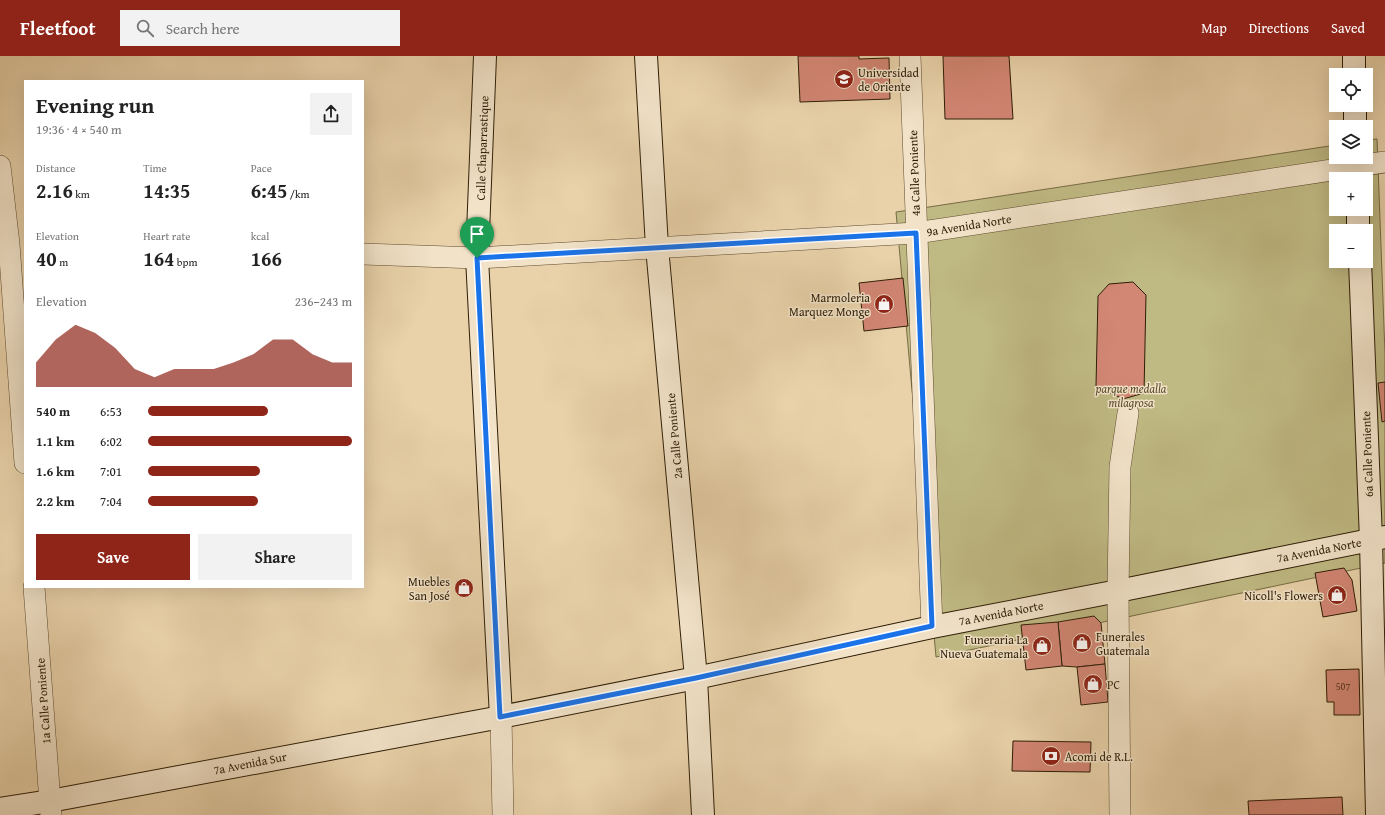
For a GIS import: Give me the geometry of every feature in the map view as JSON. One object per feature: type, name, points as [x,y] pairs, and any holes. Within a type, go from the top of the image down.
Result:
[{"type":"main road","name":"Calle Chaparrastique","points":[[485,56],[477,258],[500,717]]},
{"type":"main road","name":"2a Calle Poniente","points":[[646,56],[657,247],[696,678],[703,815]]},
{"type":"main road","points":[[1354,56],[1354,68]]},
{"type":"main road","name":"6a Calle Poniente","points":[[1360,268],[1378,539],[1377,815]]},
{"type":"main road","name":"7a Avenida Norte","points":[[500,717],[696,678],[932,626],[1118,591],[1378,539]]},
{"type":"main road","name":"7a Avenida Sur","points":[[0,809],[51,808],[500,717]]},
{"type":"street","name":"4a Calle Poniente","points":[[910,56],[932,626]]},
{"type":"street","name":"9a Avenida Norte","points":[[364,254],[477,258],[916,233],[1385,162]]},
{"type":"street","points":[[0,166],[11,244],[24,447]]},
{"type":"street","points":[[1120,815],[1118,591],[1120,467],[1128,413]]},
{"type":"street","name":"1a Calle Poniente","points":[[34,588],[51,808]]},
{"type":"street","name":"Calle Chaparrastique","points":[[500,717],[503,815]]},
{"type":"green space","name":"parque medalla milagrosa","points":[[1373,139],[1377,139],[1385,354],[1385,563],[936,657],[896,212],[1329,146],[1329,164],[1373,164]]},
{"type":"building","name":"Universidad de Oriente","points":[[798,56],[859,56],[859,59],[889,58],[890,99],[800,102]]},
{"type":"building","points":[[943,56],[1009,56],[1013,119],[945,119]]},
{"type":"building","name":"Marmoleria Marquez Monge","points":[[903,278],[908,326],[864,331],[859,283]]},
{"type":"building","points":[[1133,282],[1146,295],[1144,393],[1123,399],[1096,386],[1098,296],[1109,284]]},
{"type":"building","points":[[1385,382],[1385,421],[1382,422],[1378,383]]},
{"type":"building","name":"Nicoll's Flowers","points":[[1344,568],[1352,580],[1357,611],[1323,617],[1315,573]]},
{"type":"building","name":"Funerales Guatemala","points":[[1094,616],[1101,623],[1105,664],[1077,667],[1062,666],[1058,622]]},
{"type":"building","name":"Funeraria La Nueva Guatemala","points":[[1058,622],[1062,666],[1026,670],[1021,625]]},
{"type":"building","name":"PC","points":[[1105,664],[1108,702],[1081,705],[1077,667]]},
{"type":"building","points":[[1359,669],[1360,715],[1334,715],[1334,702],[1327,702],[1326,670]]},
{"type":"building","name":"Acomi de R.L.","points":[[1013,741],[1091,742],[1090,772],[1012,771]]},
{"type":"building","points":[[1342,797],[1343,815],[1249,815],[1248,801]]},
{"type":"place","name":"Universidad de Oriente","points":[[844,79]]},
{"type":"place","name":"Marmoleria Marquez Monge","points":[[884,304]]},
{"type":"place","name":"Muebles San José","points":[[464,588]]},
{"type":"place","name":"Nicoll's Flowers","points":[[1337,595]]},
{"type":"place","name":"Funerales Guatemala","points":[[1082,643]]},
{"type":"place","name":"Funeraria La Nueva Guatemala","points":[[1042,646]]},
{"type":"place","name":"PC","points":[[1093,684]]},
{"type":"place","name":"Acomi de R.L.","points":[[1051,756]]},
{"type":"route","points":[[916,233],[932,626],[696,678],[500,717],[477,258],[916,233]]}]
